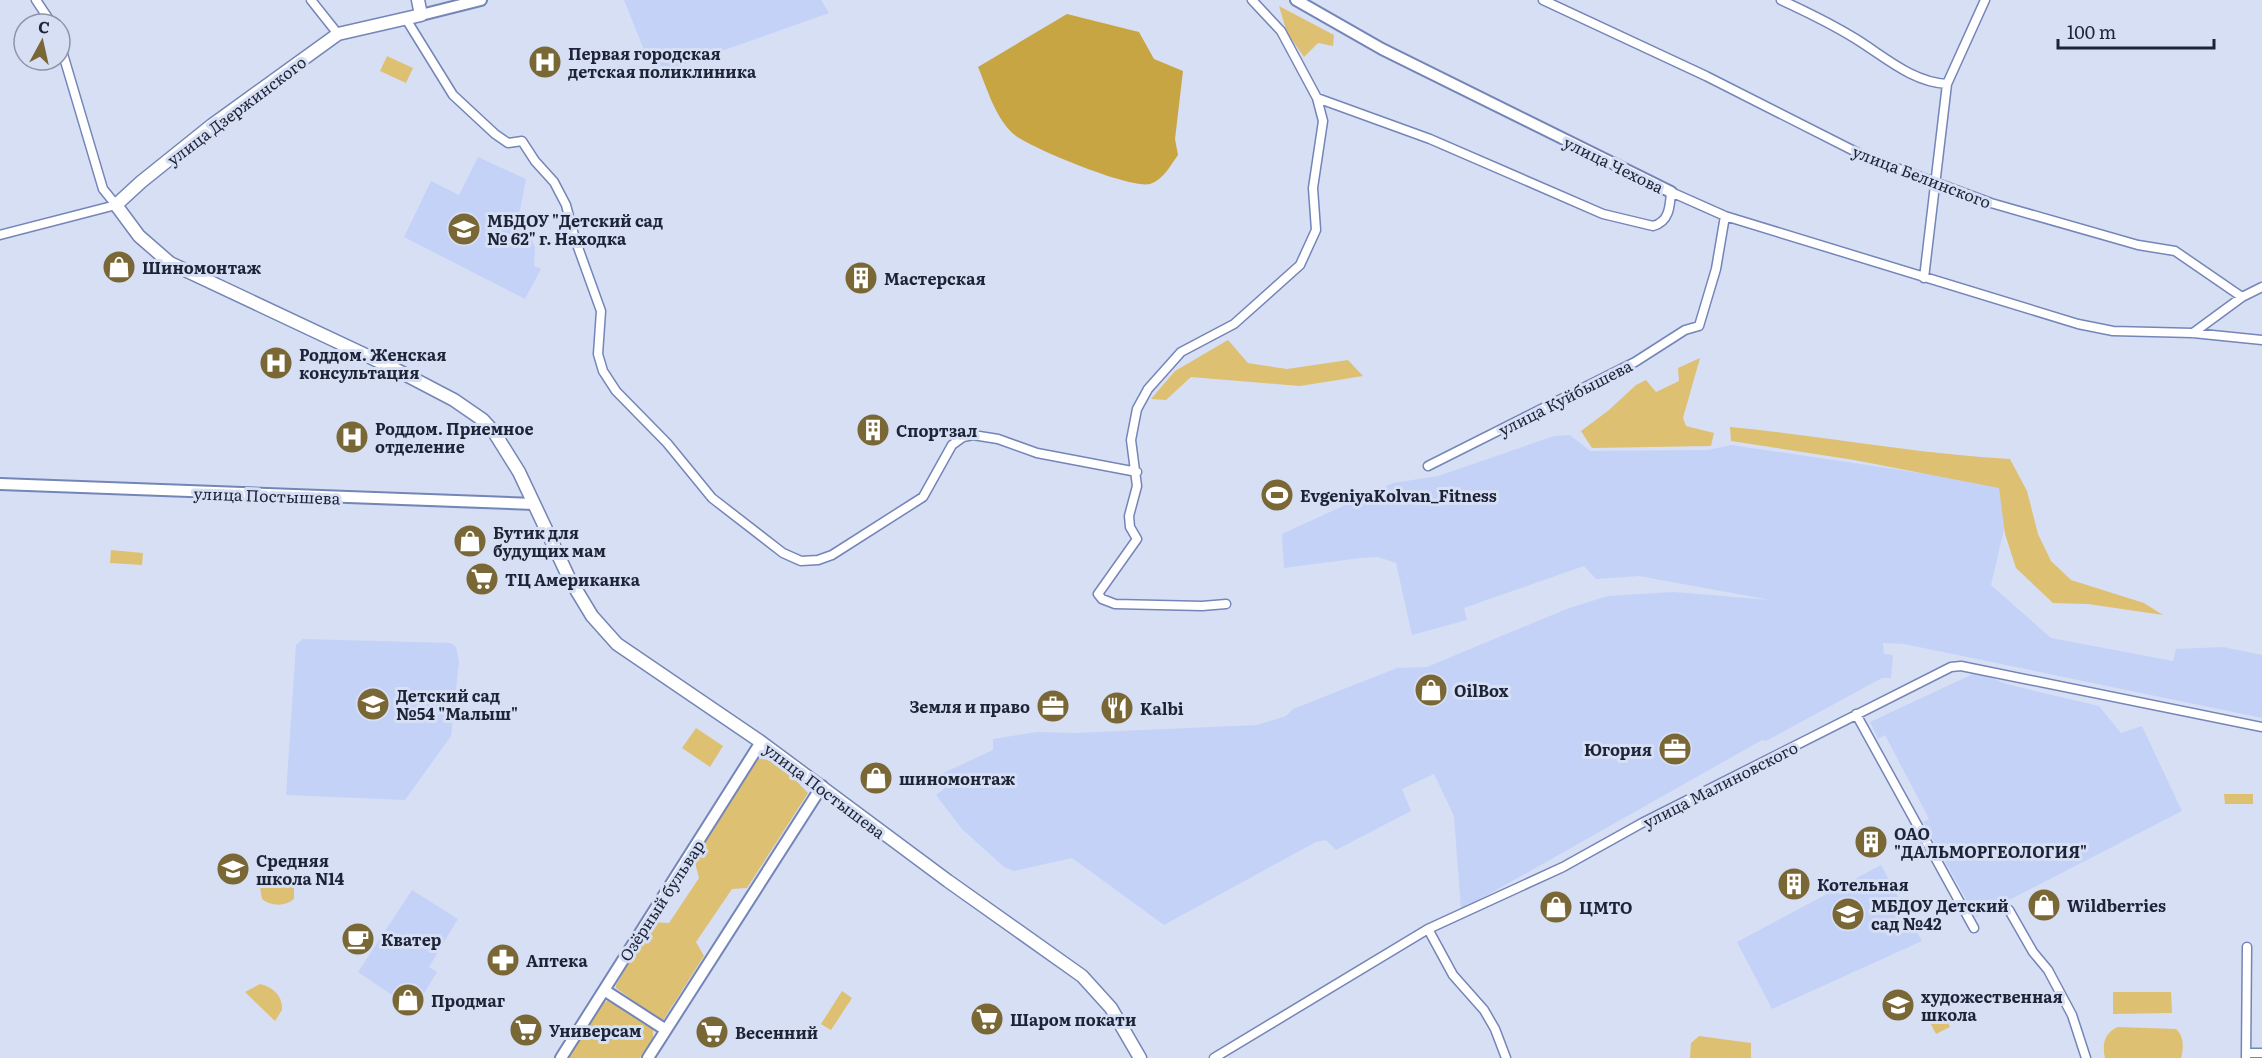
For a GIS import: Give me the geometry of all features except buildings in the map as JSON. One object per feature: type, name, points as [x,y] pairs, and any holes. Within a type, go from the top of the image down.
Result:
[{"type":"main road","points":[[418,0],[421,15]]},
{"type":"main road","name":"улица Дзержинского","points":[[116,206],[141,182],[212,125],[338,34],[421,15]]},
{"type":"main road","name":"улица Постышева","points":[[116,206],[139,236],[170,263],[372,358],[471,411],[494,432],[519,472],[569,578],[603,631],[648,667],[761,742],[948,881],[1082,976],[1111,1008],[1140,1058]]},
{"type":"street","points":[[311,0],[338,34]]},
{"type":"street","name":"улица Дзержинского","points":[[421,15],[481,0]]},
{"type":"street","points":[[1226,604],[1202,606],[1115,604],[1102,599],[1098,594],[1137,539],[1130,527],[1129,516],[1137,486],[1137,472],[1131,440],[1137,409],[1148,389],[1180,352],[1234,324],[1300,265],[1316,230],[1313,188],[1323,122],[1317,98],[1281,31],[1252,0]]},
{"type":"street","name":"улица Чехова","points":[[1296,0],[1382,49],[1671,192],[1666,218],[1661,224],[1653,226],[1603,214],[1430,139],[1317,98]]},
{"type":"street","name":"улица Белинского","points":[[1543,0],[1704,75],[1864,156],[2034,215],[2138,245],[2175,251],[2242,297]]},
{"type":"street","points":[[1781,0],[1855,39],[1914,76],[1931,83],[1947,84]]},
{"type":"street","points":[[1924,278],[1947,84],[1985,0]]},
{"type":"street","points":[[406,19],[453,95],[483,125],[501,139],[508,143],[522,141],[535,161],[554,182],[566,205],[575,239],[601,311],[598,354],[603,371],[616,391],[667,443],[712,498],[783,553],[801,561],[818,560],[832,555],[923,497],[952,445],[963,437],[973,435],[998,439],[1037,453],[1137,472]]},
{"type":"street","points":[[68,72],[103,189],[116,206]]},
{"type":"street","points":[[1671,192],[1725,216],[2078,324],[2113,331],[2193,333],[2262,340]]},
{"type":"street","name":"улица Дзержинского","points":[[0,235],[116,206]]},
{"type":"street","name":"улица Куйбышева","points":[[1428,466],[1635,362],[1685,330],[1699,326],[1716,269],[1725,216]]},
{"type":"street","points":[[2193,333],[2242,297],[2262,287]]},
{"type":"street","name":"улица Постышева","points":[[0,484],[534,504]]},
{"type":"street","name":"улица Малиновского","points":[[1214,1058],[1428,928],[1563,867],[1642,823],[1944,669],[1961,666],[2262,727]]},
{"type":"street","points":[[1856,714],[1974,928]]},
{"type":"street","name":"Озёрный бульвар","points":[[561,1058],[761,742]]},
{"type":"street","points":[[648,1058],[822,786]]},
{"type":"street","points":[[2009,910],[2032,952],[2048,970],[2072,1015],[2086,1058]]},
{"type":"street","points":[[1428,928],[1453,975],[1484,1010],[1496,1029],[1506,1058]]},
{"type":"street","points":[[2247,947],[2246,1056],[2262,1053]]},
{"type":"street","points":[[604,990],[666,1030]]},
{"type":"shaded area","points":[[624,0],[821,0],[829,13],[654,75]]},
{"type":"shaded area","points":[[1279,6],[1334,35],[1333,46],[1318,43],[1304,57],[1287,33]]},
{"type":"shaded area","points":[[1067,14],[1139,32],[1154,59],[1183,71],[1175,139],[1178,155],[1166,172],[1155,182],[1139,184],[1123,180],[1061,158],[1016,136],[1009,130],[998,113],[978,67]]},
{"type":"shaded area","points":[[387,56],[413,68],[406,83],[380,71]]},
{"type":"shaded area","name":"МБДОУ \"Детский сад № 62\" г. Находка","points":[[478,157],[526,179],[517,226],[532,240],[535,248],[534,266],[541,269],[525,299],[404,237],[431,181],[459,195]]},
{"type":"shaded area","points":[[1228,340],[1248,363],[1287,369],[1348,360],[1363,376],[1300,386],[1191,377],[1166,400],[1151,399],[1175,371]]},
{"type":"shaded area","points":[[1700,358],[1683,418],[1686,426],[1714,433],[1711,446],[1592,448],[1581,431],[1609,410],[1636,385],[1646,380],[1656,392],[1679,381],[1678,368]]},
{"type":"shaded area","points":[[1730,427],[1975,457],[2010,459],[2027,491],[2038,534],[2051,561],[2071,580],[2144,603],[2163,615],[2088,604],[2053,603],[2016,568],[2005,534],[1999,488],[1854,460],[1731,441]]},
{"type":"shaded area","points":[[1570,435],[1590,451],[1708,450],[1732,445],[2014,487],[1991,585],[2051,638],[2173,661],[2176,649],[2223,647],[2262,655],[2262,718],[1904,644],[1883,643],[1884,654],[1893,655],[1891,678],[1882,678],[1766,741],[1762,740],[1461,910],[1454,816],[1434,774],[1402,789],[1411,811],[1336,850],[1326,840],[1316,842],[1164,925],[1072,858],[1014,871],[1004,867],[962,829],[936,795],[944,789],[941,774],[993,750],[993,739],[1037,732],[1075,733],[1257,725],[1286,716],[1293,709],[1397,668],[1427,667],[1569,608],[1608,596],[1674,592],[1771,600],[1639,576],[1596,579],[1584,566],[1464,608],[1467,620],[1412,635],[1396,563],[1378,557],[1284,568],[1282,534],[1393,483],[1438,476],[1554,436]]},
{"type":"shaded area","points":[[111,550],[143,553],[142,565],[110,563]]},
{"type":"shaded area","name":"Детский сад №54 \"Малыш\"","points":[[303,639],[451,643],[456,647],[459,662],[451,736],[405,800],[286,795],[296,645]]},
{"type":"shaded area","points":[[1975,673],[1984,674],[2006,684],[2099,706],[2121,733],[2142,726],[2182,811],[1976,917],[1923,822],[1929,819],[1885,735],[1878,739],[1870,722]]},
{"type":"shaded area","points":[[696,728],[723,746],[710,767],[682,748]]},
{"type":"shaded area","points":[[758,759],[765,759],[779,766],[808,793],[747,888],[732,889],[696,942],[704,956],[662,1022],[616,988],[616,985],[652,922],[669,923],[699,878],[693,855]]},
{"type":"shaded area","points":[[2224,794],[2253,794],[2253,804],[2225,804]]},
{"type":"shaded area","name":"МБДОУ Детский сад №42","points":[[1881,865],[1922,941],[1772,1009],[1737,942]]},
{"type":"shaded area","points":[[268,880],[287,880],[294,885],[294,899],[278,905],[262,899],[260,887]]},
{"type":"shaded area","points":[[412,890],[458,919],[429,967],[437,972],[420,1000],[401,987],[395,997],[358,972]]},
{"type":"shaded area","points":[[260,984],[273,990],[281,1000],[282,1010],[275,1021],[245,992]]},
{"type":"shaded area","points":[[842,991],[852,998],[831,1030],[821,1024]]},
{"type":"shaded area","points":[[2113,992],[2171,992],[2172,1013],[2113,1014]]},
{"type":"shaded area","points":[[609,1000],[653,1027],[653,1038],[640,1058],[567,1058],[601,1004]]},
{"type":"shaded area","points":[[1941,1009],[1950,1027],[1936,1034],[1927,1017]]},
{"type":"shaded area","points":[[2118,1027],[2176,1029],[2183,1042],[2181,1058],[2105,1058],[2105,1040],[2113,1029]]},
{"type":"shaded area","points":[[1699,1036],[1751,1043],[1751,1058],[1690,1058],[1691,1043]]},
{"type":"place","name":"Первая городская детская поликлиника","points":[[545,62]]},
{"type":"place","name":"МБДОУ \"Детский сад № 62\" г. Находка","points":[[464,229]]},
{"type":"place","name":"Шиномонтаж","points":[[119,267]]},
{"type":"place","name":"Мастерская","points":[[861,278]]},
{"type":"place","name":"Роддом. Женская консультация","points":[[276,363]]},
{"type":"place","name":"Спортзал","points":[[873,430]]},
{"type":"place","name":"Роддом. Приемное отделение","points":[[352,437]]},
{"type":"place","name":"EvgeniyaKolvan_Fitness","points":[[1277,495]]},
{"type":"place","name":"Бутик для будущих мам","points":[[470,541]]},
{"type":"place","name":"ТЦ Американка","points":[[482,579]]},
{"type":"place","name":"OilBox","points":[[1431,690]]},
{"type":"place","name":"Детский сад №54 \"Малыш\"","points":[[373,704]]},
{"type":"place","name":"Земля и право","points":[[1053,706]]},
{"type":"place","name":"Kalbi","points":[[1117,708]]},
{"type":"place","name":"Югория","points":[[1675,749]]},
{"type":"place","name":"шиномонтаж","points":[[876,778]]},
{"type":"place","name":"ОАО \"ДАЛЬМОРГЕОЛОГИЯ\"","points":[[1871,842]]},
{"type":"place","name":"Средняя школа N14","points":[[233,869]]},
{"type":"place","name":"Котельная","points":[[1794,884]]},
{"type":"place","name":"Wildberries","points":[[2044,905]]},
{"type":"place","name":"ЦМТО","points":[[1556,907]]},
{"type":"place","name":"МБДОУ Детский сад №42","points":[[1848,914]]},
{"type":"place","name":"Кватер","points":[[358,939]]},
{"type":"place","name":"Аптека","points":[[503,960]]},
{"type":"place","name":"Продмаг","points":[[408,1000]]},
{"type":"place","name":"художественная школа","points":[[1898,1005]]},
{"type":"place","name":"Шаром покати","points":[[987,1019]]},
{"type":"place","name":"Универсам","points":[[526,1030]]},
{"type":"place","name":"Весенний","points":[[712,1032]]}]
